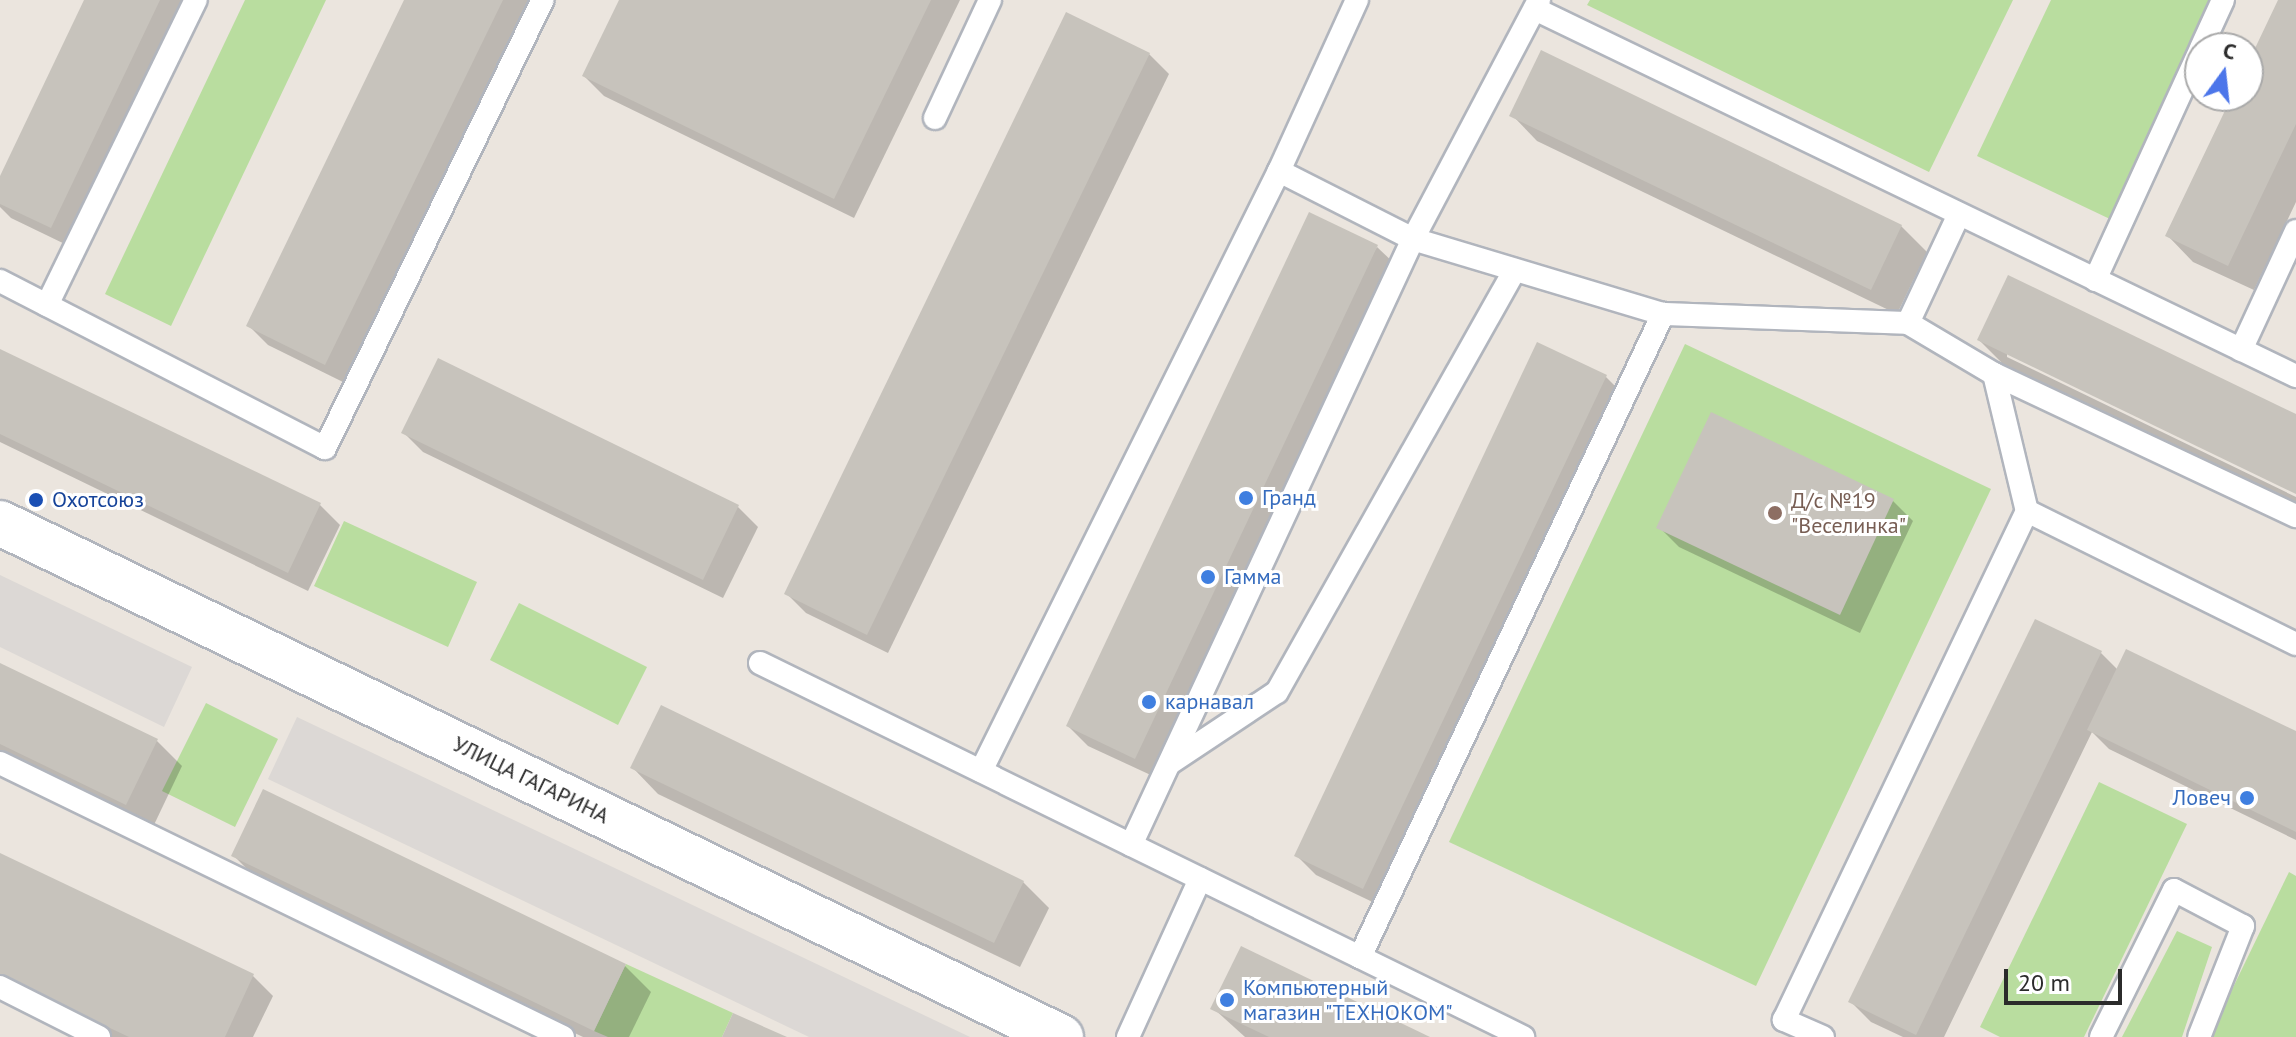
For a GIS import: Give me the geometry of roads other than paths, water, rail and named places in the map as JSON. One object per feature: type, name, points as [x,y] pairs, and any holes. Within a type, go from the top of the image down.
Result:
[{"type":"street","name":"УЛИЦА ГАГАРИНА","points":[[0,523],[1061,1037]]},
{"type":"lane","points":[[47,305],[196,0]]},
{"type":"lane","points":[[0,281],[325,448],[543,0]]},
{"type":"lane","points":[[935,118],[990,0]]},
{"type":"lane","points":[[981,771],[1279,171],[1357,0]]},
{"type":"lane","points":[[2209,32],[2223,0]]},
{"type":"lane","points":[[1131,845],[1413,239],[1537,4],[1959,214],[2296,376]]},
{"type":"lane","points":[[2095,280],[2184,87]]},
{"type":"lane","points":[[1279,171],[1413,239],[1663,314],[1908,323],[1994,374],[2296,516]]},
{"type":"lane","points":[[1908,323],[1959,214]]},
{"type":"lane","points":[[2241,350],[2296,231]]},
{"type":"lane","points":[[1169,764],[1277,692],[1515,270]]},
{"type":"lane","points":[[1360,957],[1663,314]]},
{"type":"lane","points":[[1823,1037],[1784,1020],[2027,511],[1994,374]]},
{"type":"lane","points":[[2027,511],[2296,644]]},
{"type":"lane","points":[[760,663],[1523,1037]]},
{"type":"lane","points":[[0,763],[563,1037]]},
{"type":"lane","points":[[1128,1037],[1200,879]]},
{"type":"lane","points":[[2101,1037],[2174,890],[2243,926],[2199,1037]]},
{"type":"lane","points":[[0,987],[101,1036]]},
{"type":"place","name":"Гранд","points":[[1246,498]]},
{"type":"place","name":"Охотсоюз","points":[[36,500]]},
{"type":"place","name":"Д/с №19 \"Веселинка\"","points":[[1775,513]]},
{"type":"place","name":"Гамма","points":[[1208,577]]},
{"type":"place","name":"карнавал","points":[[1149,702]]},
{"type":"place","name":"Ловеч","points":[[2247,798]]},
{"type":"place","name":"Компьютерный магазин \"ТЕХНОКОМ\"","points":[[1227,1000]]}]
